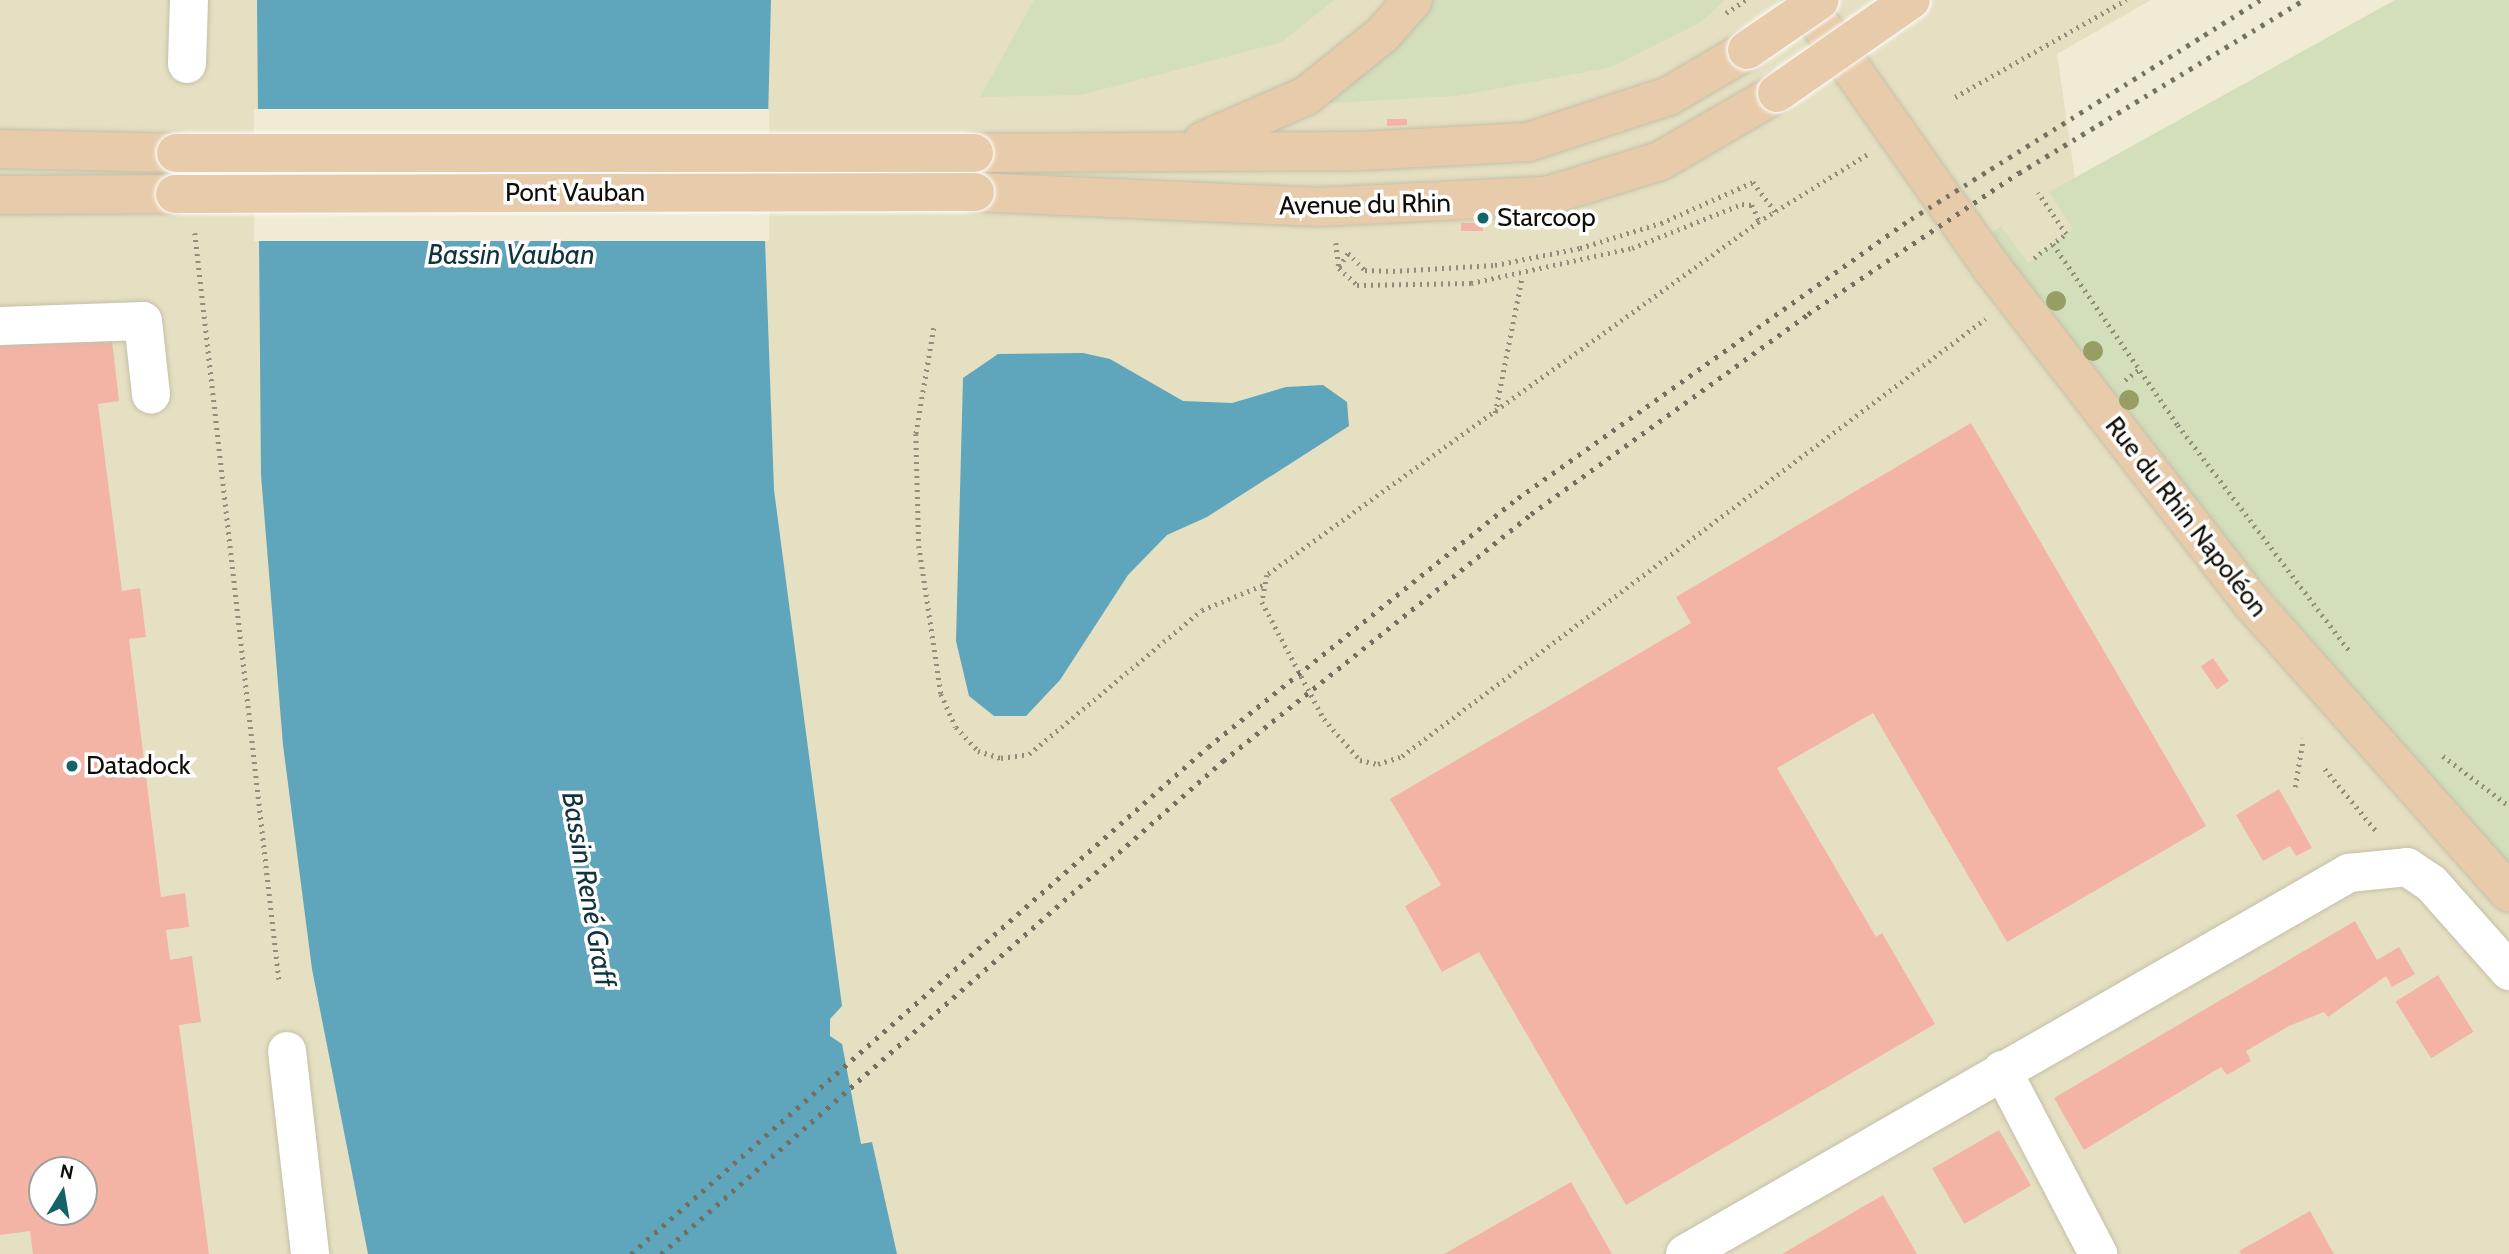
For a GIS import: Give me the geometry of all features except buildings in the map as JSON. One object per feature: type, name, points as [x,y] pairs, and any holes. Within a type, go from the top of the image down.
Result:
[{"type":"main road","points":[[1174,150],[1240,130],[1306,96],[1382,35],[1413,0]]},
{"type":"main road","name":"Rue du Rhin Napoléon","points":[[1803,0],[1881,136],[1989,264],[2252,603],[2509,892]]},
{"type":"main road","name":"Avenue du Rhin","points":[[974,153],[1362,151],[1528,142],[1669,96],[1747,50],[1820,0]]},
{"type":"main road","name":"Avenue du Rhin","points":[[975,192],[1318,207],[1547,196],[1660,161],[1777,93],[1911,0]]},
{"type":"main road","name":"Pont Vauban","points":[[0,149],[176,153],[974,153]]},
{"type":"main road","name":"Pont Vauban","points":[[185,206],[975,192]]},
{"type":"main road","points":[[0,195],[185,206]]},
{"type":"street","points":[[187,64],[189,0]]},
{"type":"street","points":[[0,326],[143,321],[151,395]]},
{"type":"street","points":[[1685,1254],[2326,884],[2378,866],[2407,867],[2431,883],[2509,971]]},
{"type":"street","points":[[288,1051],[310,1254]]},
{"type":"street","points":[[2002,1070],[2098,1254]]},
{"type":"path","points":[[1726,13],[1745,0]]},
{"type":"path","points":[[1955,97],[2126,0]]},
{"type":"path","points":[[934,328],[916,434],[919,546],[941,694],[956,727],[978,751],[1001,758],[1029,754],[1202,610],[1263,586],[1279,565],[1881,136]]},
{"type":"path","points":[[1339,268],[1348,253],[1365,270],[1495,265],[1661,223],[1753,182],[1776,212]]},
{"type":"path","points":[[2028,263],[2066,234],[2038,193]]},
{"type":"path","points":[[1336,243],[1339,268],[1357,285],[1368,286],[1522,277],[1632,248],[1742,204],[1752,205],[1759,222]]},
{"type":"path","points":[[185,206],[199,300],[279,979]]},
{"type":"path","points":[[2053,244],[2178,425],[2360,662]]},
{"type":"path","points":[[1494,414],[1522,277]]},
{"type":"path","points":[[1263,586],[1262,602],[1289,655],[1346,748],[1378,764],[1402,756],[1989,316]]},
{"type":"path","points":[[2295,787],[2303,739]]},
{"type":"path","points":[[2438,751],[2509,806]]},
{"type":"path","points":[[2325,769],[2407,867]]},
{"type":"shaded area","points":[[0,0],[2151,0],[2057,54],[2078,198],[2509,810],[2509,1254],[0,1254]]},
{"type":"green space","points":[[1034,0],[1334,0],[1282,42],[1081,95],[980,97]]},
{"type":"green space","points":[[1423,0],[1725,0],[1701,22],[1612,67],[1457,96],[1331,103],[1324,96]]},
{"type":"green space","points":[[2395,0],[2509,0],[2509,867],[2228,544],[1990,234],[2001,226],[2028,263],[2073,229],[2049,192]]},
{"type":"water","points":[[257,0],[771,0],[765,240],[774,490],[842,1006],[830,1019],[830,1036],[842,1044],[861,1144],[872,1142],[897,1254],[368,1254],[312,969],[283,745],[261,475]]},
{"type":"water","points":[[1083,353],[1110,359],[1183,401],[1232,403],[1286,387],[1323,385],[1347,402],[1349,426],[1207,517],[1167,535],[1128,575],[1060,680],[1026,716],[994,716],[969,696],[956,641],[963,378],[998,354]]},
{"type":"pier","points":[[254,109],[769,109],[769,241],[254,241]]},
{"type":"railway","points":[[631,1254],[1208,747],[1518,498],[1911,219],[2260,0]]},
{"type":"railway","points":[[661,1254],[1223,761],[1531,514],[1808,314],[2019,173],[2303,0]]},
{"type":"place","name":"Starcoop","points":[[1483,218]]},
{"type":"place","name":"Datadock","points":[[72,766]]},
{"type":"water label","name":"Bassin Vauban","points":[[511,254]]},
{"type":"water label","name":"Bassin René Graff","points":[[589,889]]}]
